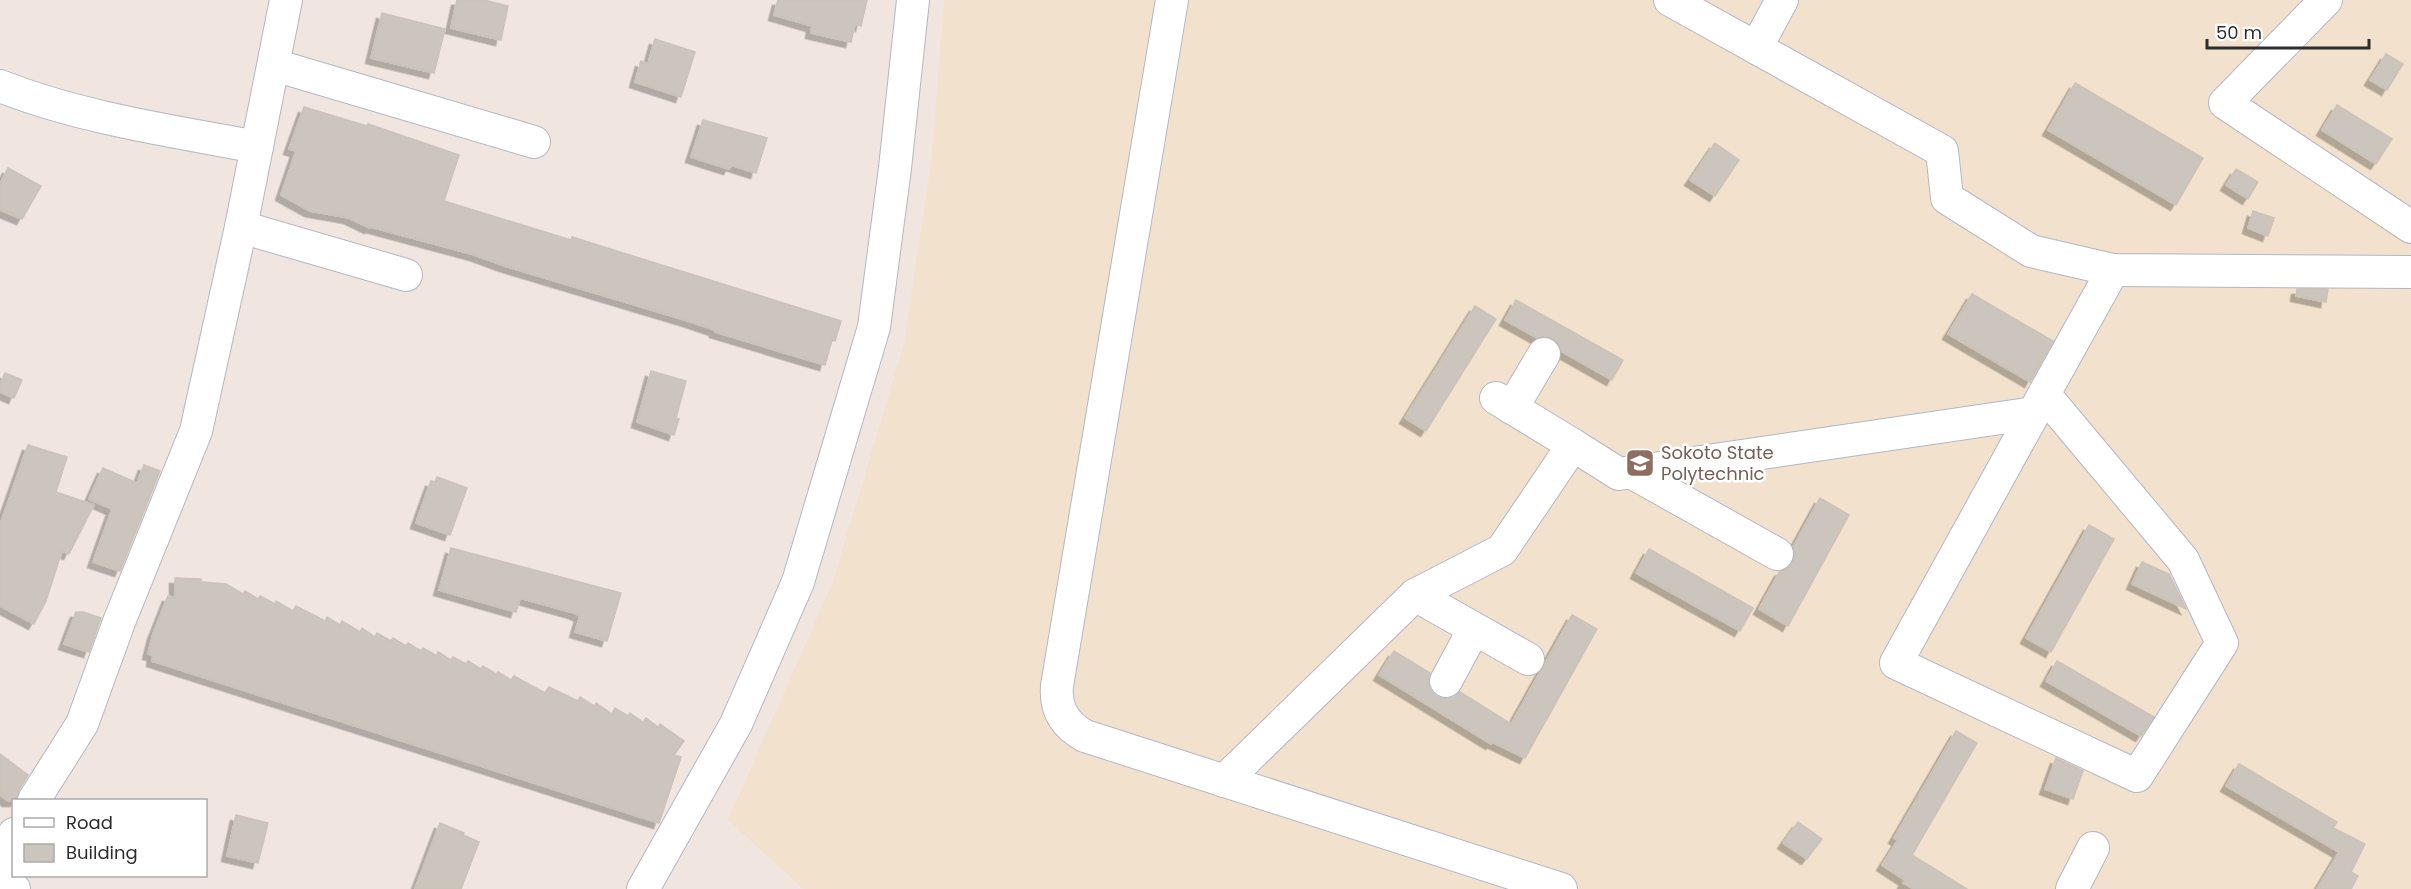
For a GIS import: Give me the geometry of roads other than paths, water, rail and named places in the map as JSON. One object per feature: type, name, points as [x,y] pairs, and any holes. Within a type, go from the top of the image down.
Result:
[{"type":"street","points":[[35,799],[82,724],[119,622],[196,431],[242,227],[286,0]]},
{"type":"street","points":[[643,889],[736,724],[798,582],[874,327],[895,168],[913,0]]},
{"type":"street","points":[[1172,0],[1056,695],[1058,705],[1067,724],[1085,736],[1561,889]]},
{"type":"street","points":[[1670,0],[1942,151],[1947,198],[2031,251],[2113,270],[2411,272]]},
{"type":"street","points":[[1756,48],[1782,0]]},
{"type":"street","points":[[2326,0],[2225,103],[2411,227]]},
{"type":"street","points":[[274,65],[534,142]]},
{"type":"street","points":[[0,86],[51,102],[146,126],[257,147]]},
{"type":"street","points":[[242,227],[406,275]]},
{"type":"street","points":[[2039,404],[2183,560],[2222,643],[2137,776],[1896,663],[2039,404],[2113,270]]},
{"type":"street","points":[[1544,354],[1504,403],[1619,474],[2039,404]]},
{"type":"street","points":[[1224,781],[1415,595],[1502,550],[1573,445]]},
{"type":"street","points":[[1631,472],[1777,554]]},
{"type":"street","points":[[1415,595],[1528,659]]},
{"type":"street","points":[[1446,681],[1474,628]]},
{"type":"street","points":[[0,855],[12,837]]},
{"type":"street","points":[[2072,889],[2093,848]]},
{"type":"street","points":[[0,873],[14,889]]},
{"type":"place","name":"Sokoto State Polytechnic","points":[[1640,463]]}]
